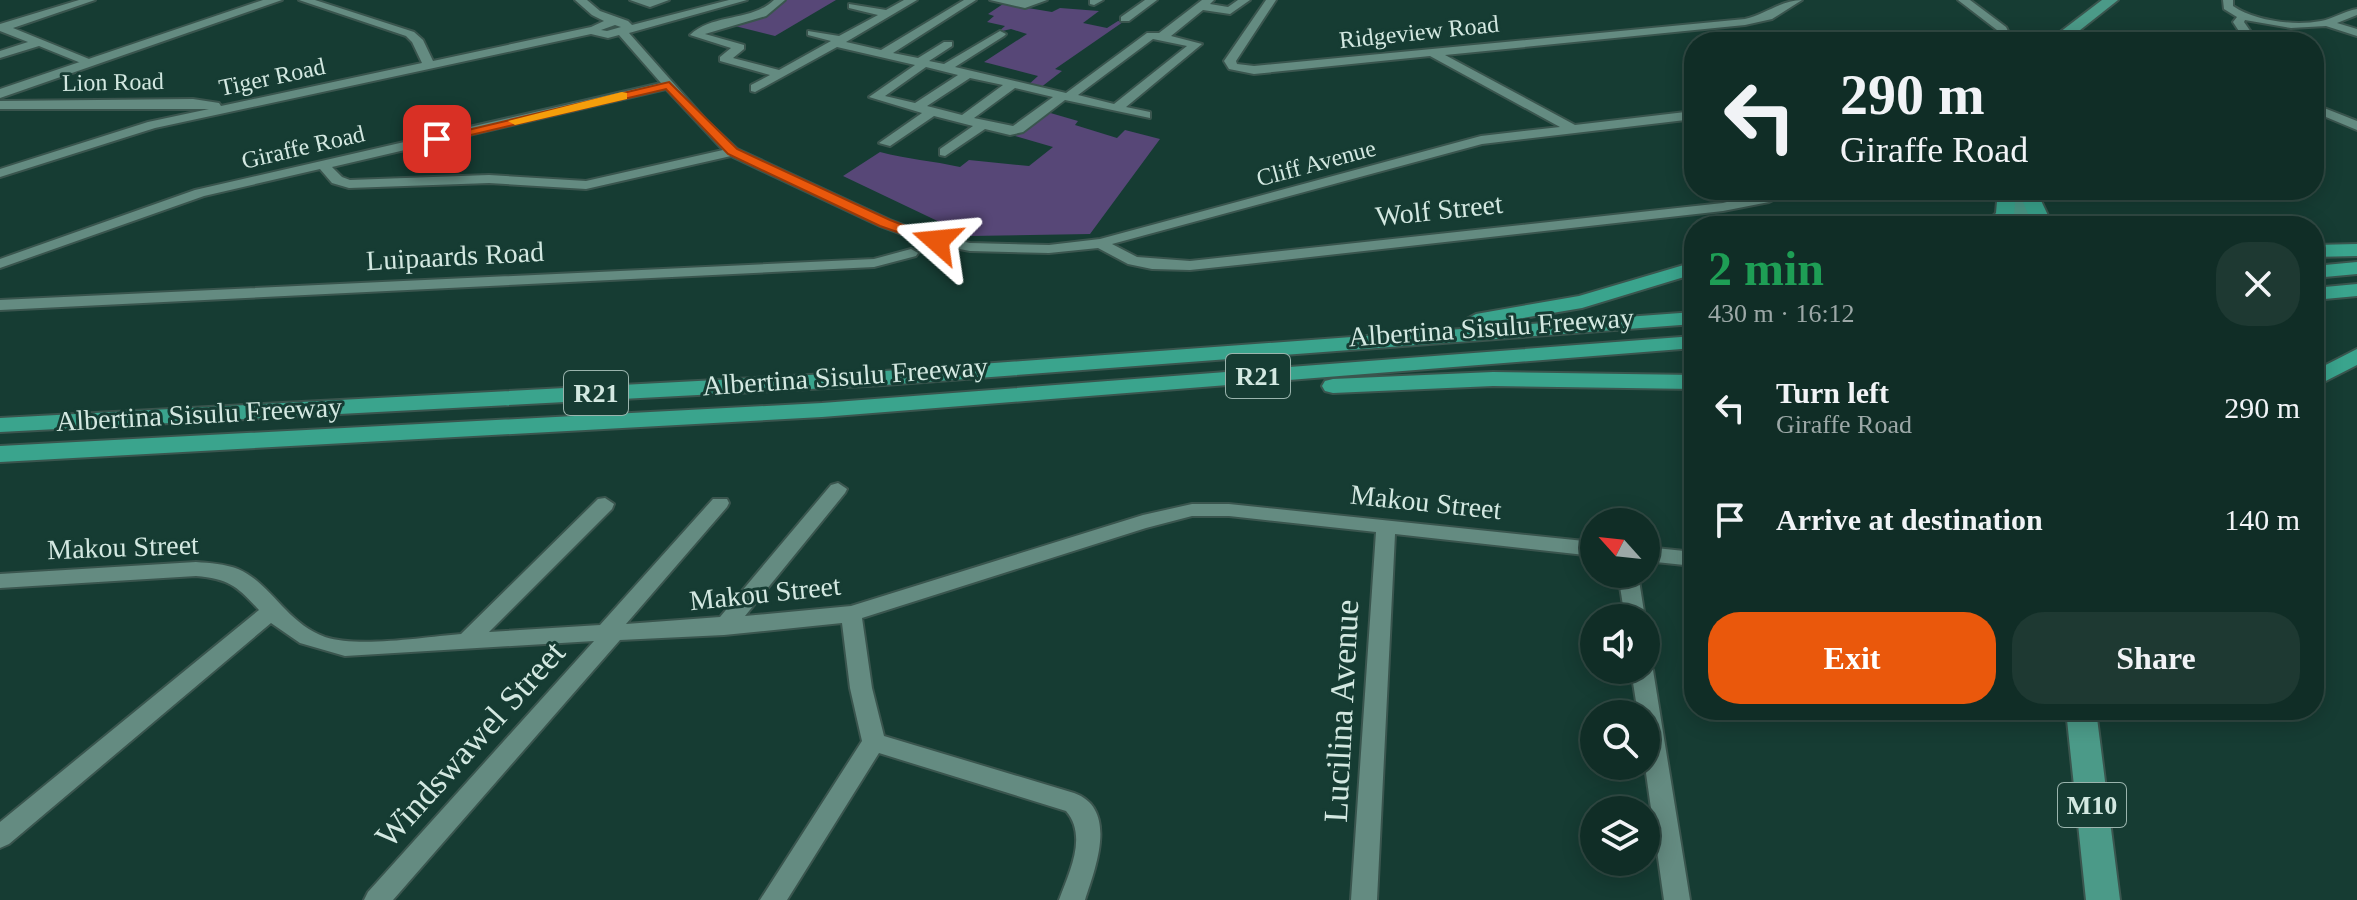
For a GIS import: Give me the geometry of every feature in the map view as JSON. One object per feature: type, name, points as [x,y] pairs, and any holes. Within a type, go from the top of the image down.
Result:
[{"type":"highway","points":[[2324,251],[2357,250]]},
{"type":"highway","points":[[2324,268],[2357,266]]},
{"type":"highway","points":[[1192,355],[1544,309],[1582,302],[1684,271]]},
{"type":"highway","points":[[2324,293],[2357,290]]},
{"type":"highway","name":"Albertina Sisulu Freeway","points":[[0,425],[884,378],[1684,319]]},
{"type":"highway","name":"Albertina Sisulu Freeway","points":[[0,454],[822,410],[1684,343]]},
{"type":"highway","points":[[2324,374],[2357,356]]},
{"type":"highway","points":[[822,410],[905,410],[1684,358]]},
{"type":"highway","points":[[1216,389],[1493,379],[1684,382]]},
{"type":"main road","points":[[2068,32],[2111,0]]},
{"type":"main road","name":"M10","points":[[2082,720],[2103,900]]},
{"type":"street","points":[[2,29],[90,0]]},
{"type":"street","points":[[0,94],[276,0]]},
{"type":"street","points":[[304,0],[410,34],[417,40],[430,67]]},
{"type":"street","points":[[580,0],[599,27],[622,30],[742,0]]},
{"type":"street","points":[[635,0],[650,4],[664,0]]},
{"type":"street","points":[[622,30],[721,0]]},
{"type":"street","points":[[780,0],[750,18],[703,30],[696,35],[740,47],[724,59],[780,74]]},
{"type":"street","points":[[755,88],[912,0]]},
{"type":"street","points":[[883,54],[971,0]]},
{"type":"street","points":[[995,0],[1025,5],[1042,0]]},
{"type":"street","points":[[1125,19],[1152,0]]},
{"type":"street","points":[[1163,36],[1205,3],[1230,11],[1245,0]]},
{"type":"street","name":"Ridgeview Road","points":[[1271,0],[1230,61],[1233,67],[1254,70],[1756,20],[1797,0]]},
{"type":"street","points":[[1963,0],[2003,32]]},
{"type":"street","points":[[2228,0],[2230,10],[2243,16],[2283,23],[2327,23],[2357,33]]},
{"type":"street","points":[[853,6],[888,14]]},
{"type":"street","points":[[2327,23],[2346,13],[2357,12]]},
{"type":"street","points":[[2243,16],[2238,22],[2245,32]]},
{"type":"street","name":"Tiger Road","points":[[0,173],[122,133],[226,109],[556,40],[599,27],[622,30]]},
{"type":"street","points":[[2,29],[90,63]]},
{"type":"street","points":[[622,30],[732,152]]},
{"type":"street","points":[[812,33],[883,54],[1146,115]]},
{"type":"street","points":[[946,68],[1000,34]]},
{"type":"street","points":[[948,44],[875,97],[1010,131],[1018,129],[1147,36],[1190,41],[1195,45],[1117,108]]},
{"type":"street","points":[[0,55],[38,43]]},
{"type":"street","points":[[1431,52],[1570,127]]},
{"type":"street","points":[[916,108],[968,74]]},
{"type":"street","points":[[963,120],[1013,84]]},
{"type":"street","name":"Giraffe Road","points":[[0,264],[182,198],[669,85]]},
{"type":"street","name":"Lion Road","points":[[0,105],[193,103],[226,109]]},
{"type":"street","points":[[885,143],[931,112]]},
{"type":"street","points":[[2324,112],[2357,126]]},
{"type":"street","name":"Cliff Avenue","points":[[732,152],[903,231],[950,244],[1020,250],[1101,243],[1481,140],[1570,127],[1684,116]]},
{"type":"street","points":[[945,152],[982,125]]},
{"type":"street","points":[[1010,131],[1013,138],[1023,142]]},
{"type":"street","points":[[323,165],[337,180],[349,184],[489,179],[586,185],[732,152]]},
{"type":"street","name":"Wolf Street","points":[[1101,243],[1118,256],[1140,264],[1233,261],[1723,207],[1759,200]]},
{"type":"street","name":"Luipaards Road","points":[[0,305],[874,263],[911,253]]},
{"type":"street","points":[[724,627],[838,489]]},
{"type":"street","name":"Windswawel Street","points":[[377,900],[720,503]]},
{"type":"street","points":[[465,643],[605,504]]},
{"type":"street","name":"Makou Street","points":[[0,581],[209,570],[236,577],[309,640],[338,649],[724,627],[797,622],[851,614],[1179,512],[1229,510],[1580,547]]},
{"type":"street","name":"Lucilina Avenue","points":[[1364,900],[1386,526]]},
{"type":"street","points":[[1660,555],[1684,558]]},
{"type":"street","points":[[6,827],[272,611]]},
{"type":"street","points":[[773,900],[874,742],[861,688],[851,614]]},
{"type":"street","points":[[1644,684],[1677,900]]},
{"type":"street","points":[[874,742],[1074,803],[1086,817],[1089,829],[1088,845],[1072,900]]},
{"type":"shaded area","points":[[785,0],[836,0],[775,36],[731,25],[777,6]]},
{"type":"shaded area","points":[[1003,4],[1052,12],[1060,8],[1099,11],[1083,23],[1107,28],[1118,21],[1123,22],[1055,69],[1062,71],[1040,88],[1027,86],[1038,76],[984,62],[1027,34],[1011,29],[998,32],[1005,26],[987,22],[994,16],[988,14]]},
{"type":"shaded area","points":[[1047,112],[1078,121],[1075,125],[1117,138],[1125,130],[1160,139],[1090,234],[969,236],[843,176],[880,152],[960,167],[969,160],[1029,166],[1053,147],[1015,136]]},
{"type":"slow traffic","points":[[515,121],[622,96]]},
{"type":"route","points":[[437,139],[669,85],[732,152],[903,231],[937,241]]}]
